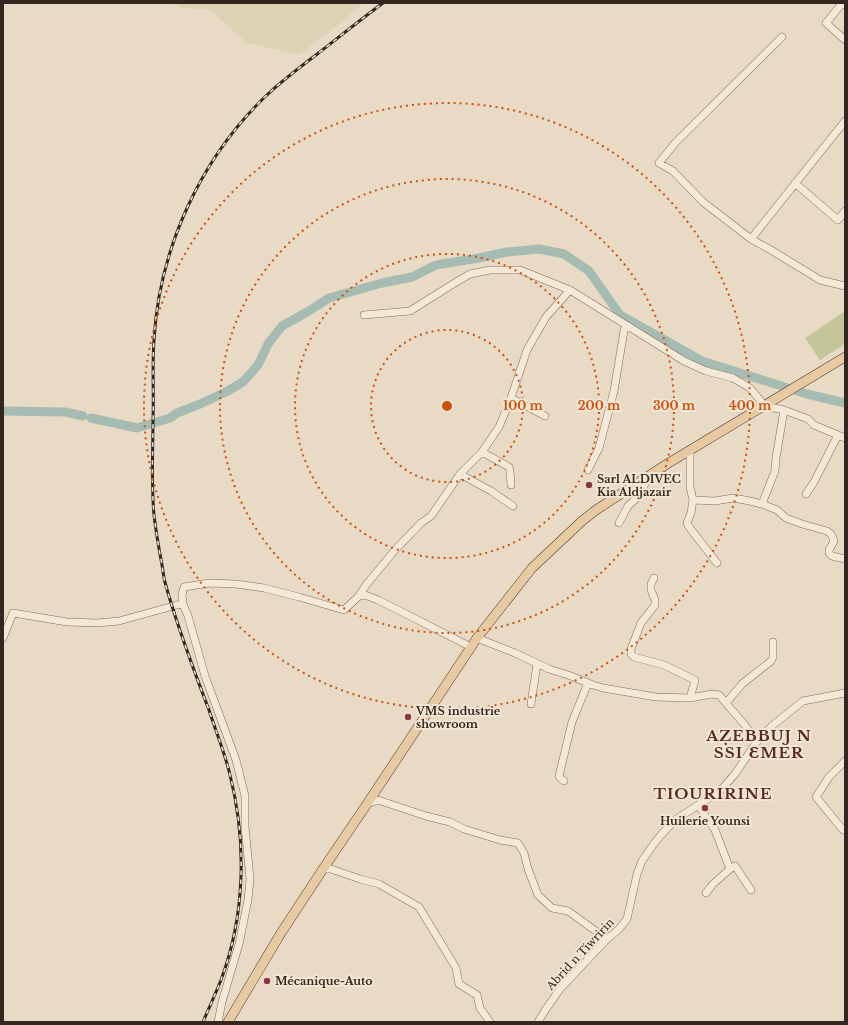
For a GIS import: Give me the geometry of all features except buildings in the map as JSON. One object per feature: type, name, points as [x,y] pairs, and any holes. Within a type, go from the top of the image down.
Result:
[{"type":"main road","points":[[228,1022],[281,933],[477,638],[532,568],[551,549],[596,510],[845,357]]},
{"type":"street","points":[[845,3],[840,6],[826,23],[845,40]]},
{"type":"street","points":[[782,36],[676,142],[659,163],[674,171],[703,202],[751,238],[820,280],[845,286]]},
{"type":"street","points":[[751,238],[845,121]]},
{"type":"street","points":[[795,183],[838,220],[845,211]]},
{"type":"street","points":[[364,315],[410,311],[470,274],[490,270],[520,270],[570,290],[684,361],[706,371],[733,378],[750,388],[765,406],[784,410],[808,419],[814,425],[842,437],[806,494]]},
{"type":"street","points":[[218,1022],[222,1002],[239,944],[248,900],[250,879],[245,826],[245,796],[236,760],[205,676],[188,616],[183,604],[182,595],[184,587],[209,583],[236,584],[264,588],[344,610],[359,596],[366,585],[395,550],[421,523],[431,516],[460,474],[482,452],[499,427],[511,398],[527,350],[546,317],[570,290]]},
{"type":"street","points":[[588,470],[599,448],[614,391],[625,325]]},
{"type":"street","points":[[511,398],[545,416]]},
{"type":"street","points":[[762,504],[775,471],[784,410]]},
{"type":"street","points":[[690,451],[690,487],[693,500],[691,513],[687,523],[717,563]]},
{"type":"street","points":[[482,452],[509,467],[511,485]]},
{"type":"street","points":[[460,474],[491,491],[513,506]]},
{"type":"street","points":[[619,523],[628,506],[640,494],[648,477]]},
{"type":"street","points":[[693,500],[715,501],[733,498],[762,504],[777,510],[786,518],[827,531],[831,534],[834,541],[829,553],[832,556],[845,559]]},
{"type":"street","points":[[654,578],[651,584],[655,605],[641,623],[631,649],[631,654],[634,657],[664,665],[694,680],[690,698]]},
{"type":"street","points":[[359,596],[365,595],[378,600],[472,647]]},
{"type":"street","points":[[3,638],[13,613],[67,622],[97,623],[119,621],[183,604]]},
{"type":"street","points":[[477,638],[515,653],[549,669],[603,688],[656,697],[690,698],[712,694],[719,695],[744,724],[756,742]]},
{"type":"street","points":[[726,703],[742,684],[771,661],[773,657],[773,642]]},
{"type":"street","points":[[531,704],[537,664]]},
{"type":"street","points":[[564,781],[560,779],[559,776],[572,722],[588,683]]},
{"type":"street","name":"Abrid n Tiwririn","points":[[538,1022],[560,988],[627,919],[637,874],[642,861],[652,845],[675,820],[720,791],[735,774],[756,742],[773,724],[803,701],[845,693]]},
{"type":"street","points":[[844,830],[816,797],[829,777],[845,761]]},
{"type":"street","points":[[367,804],[378,800],[426,816],[450,822],[464,829],[500,840],[518,843],[524,853],[538,896],[552,908],[568,911],[604,937],[605,941]]},
{"type":"street","points":[[698,806],[715,830],[730,869]]},
{"type":"street","points":[[706,893],[713,884],[735,866],[751,890]]},
{"type":"street","points":[[323,869],[331,869],[379,884],[419,907],[456,968],[459,984],[476,995],[480,1008],[490,1022]]},
{"type":"shaded area","points":[[170,3],[364,3],[300,55],[247,43],[210,10],[182,8]]},
{"type":"green space","points":[[845,311],[845,344],[820,360],[805,338]]},
{"type":"waterway","points":[[91,418],[137,428],[170,418],[177,413],[226,392],[243,382],[258,365],[268,344],[282,326],[329,298],[382,283],[412,277],[436,265],[507,252],[539,249],[564,254],[589,271],[620,315],[702,361],[807,394],[845,403]]},
{"type":"waterway","points":[[3,411],[65,412],[83,416]]},
{"type":"railway","points":[[203,1022],[221,980],[229,956],[235,930],[239,905],[241,852],[239,826],[228,767],[167,590],[154,515],[152,467],[153,350],[164,272],[188,206],[204,176],[223,146],[244,119],[268,94],[297,69],[383,3]]},
{"type":"place","name":"Sarl ALDIVEC Kia Aldjazair","points":[[589,485]]},
{"type":"place","name":"VMS industrie showroom","points":[[408,717]]},
{"type":"place","name":"Huilerie Younsi","points":[[705,808]]},
{"type":"place","name":"Mécanique-Auto","points":[[267,981]]},
{"type":"district","name":"AẒEBBUJ N SSI ƐMER","points":[[759,744]]},
{"type":"district","name":"TIOURIRINE","points":[[713,793]]}]
